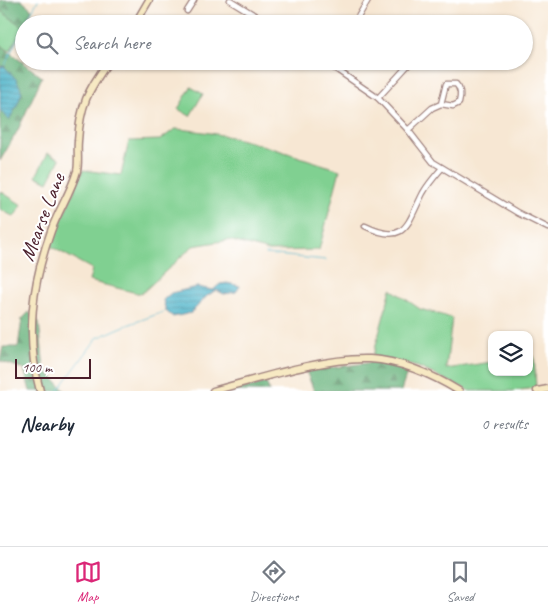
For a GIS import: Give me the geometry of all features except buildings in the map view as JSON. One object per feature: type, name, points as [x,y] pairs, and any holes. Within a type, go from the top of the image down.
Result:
[{"type":"street","points":[[141,15],[149,0]]},
{"type":"street","points":[[187,11],[194,0]]},
{"type":"street","points":[[230,0],[237,2],[256,15]]},
{"type":"street","points":[[359,15],[368,0]]},
{"type":"street","name":"Mearse Lane","points":[[40,391],[33,366],[31,334],[32,300],[51,231],[77,170],[82,108],[103,70]]},
{"type":"street","points":[[337,70],[378,98],[408,130],[426,154],[442,168],[518,213],[548,228]]},
{"type":"street","points":[[378,98],[404,70]]},
{"type":"street","points":[[408,130],[432,108],[441,104],[453,106],[459,103],[461,96],[459,86],[448,83],[444,86],[441,104]]},
{"type":"street","points":[[365,226],[381,234],[392,234],[404,230],[412,220],[426,187],[442,168]]},
{"type":"street","points":[[213,391],[303,368],[370,359],[389,362],[424,373],[459,391]]},
{"type":"street","points":[[537,391],[548,390]]},
{"type":"green space","points":[[0,0],[21,0],[32,9],[29,15],[15,15],[15,21],[0,10]]},
{"type":"green space","points":[[0,10],[15,21],[15,42],[10,51],[0,45]]},
{"type":"green space","points":[[0,45],[15,56],[15,70],[33,70],[42,77],[18,130],[0,161],[0,110],[9,120],[5,66],[0,67]]},
{"type":"green space","points":[[191,87],[203,94],[190,116],[178,109]]},
{"type":"green space","points":[[175,129],[217,134],[238,139],[340,170],[319,250],[269,251],[229,240],[193,246],[141,294],[89,281],[92,269],[50,246],[83,170],[121,175],[129,141],[160,140]]},
{"type":"green space","points":[[48,153],[60,159],[48,182],[36,176]]},
{"type":"green space","points":[[0,191],[22,205],[14,217],[0,209]]},
{"type":"green space","points":[[391,289],[420,309],[452,318],[446,369],[488,363],[488,376],[533,376],[534,356],[536,388],[512,391],[470,391],[418,367],[373,356]]},
{"type":"green space","points":[[29,312],[39,322],[44,368],[65,391],[30,391],[24,369],[0,361],[3,347],[18,347],[22,319]]},
{"type":"green space","points":[[375,362],[408,370],[401,391],[314,391],[306,371]]},
{"type":"green space","points":[[266,383],[270,391],[232,391]]},
{"type":"water","points":[[4,66],[17,80],[22,92],[9,120],[0,110],[0,67]]},
{"type":"water","points":[[227,283],[240,286],[236,292],[224,294],[216,290],[207,296],[191,313],[173,317],[166,311],[163,300],[171,293],[197,287],[213,290],[220,284]]},
{"type":"waterway","points":[[30,15],[38,0]]},
{"type":"waterway","points":[[5,65],[15,44]]},
{"type":"waterway","points":[[266,254],[326,260]]},
{"type":"waterway","points":[[58,391],[97,338],[166,311]]}]
